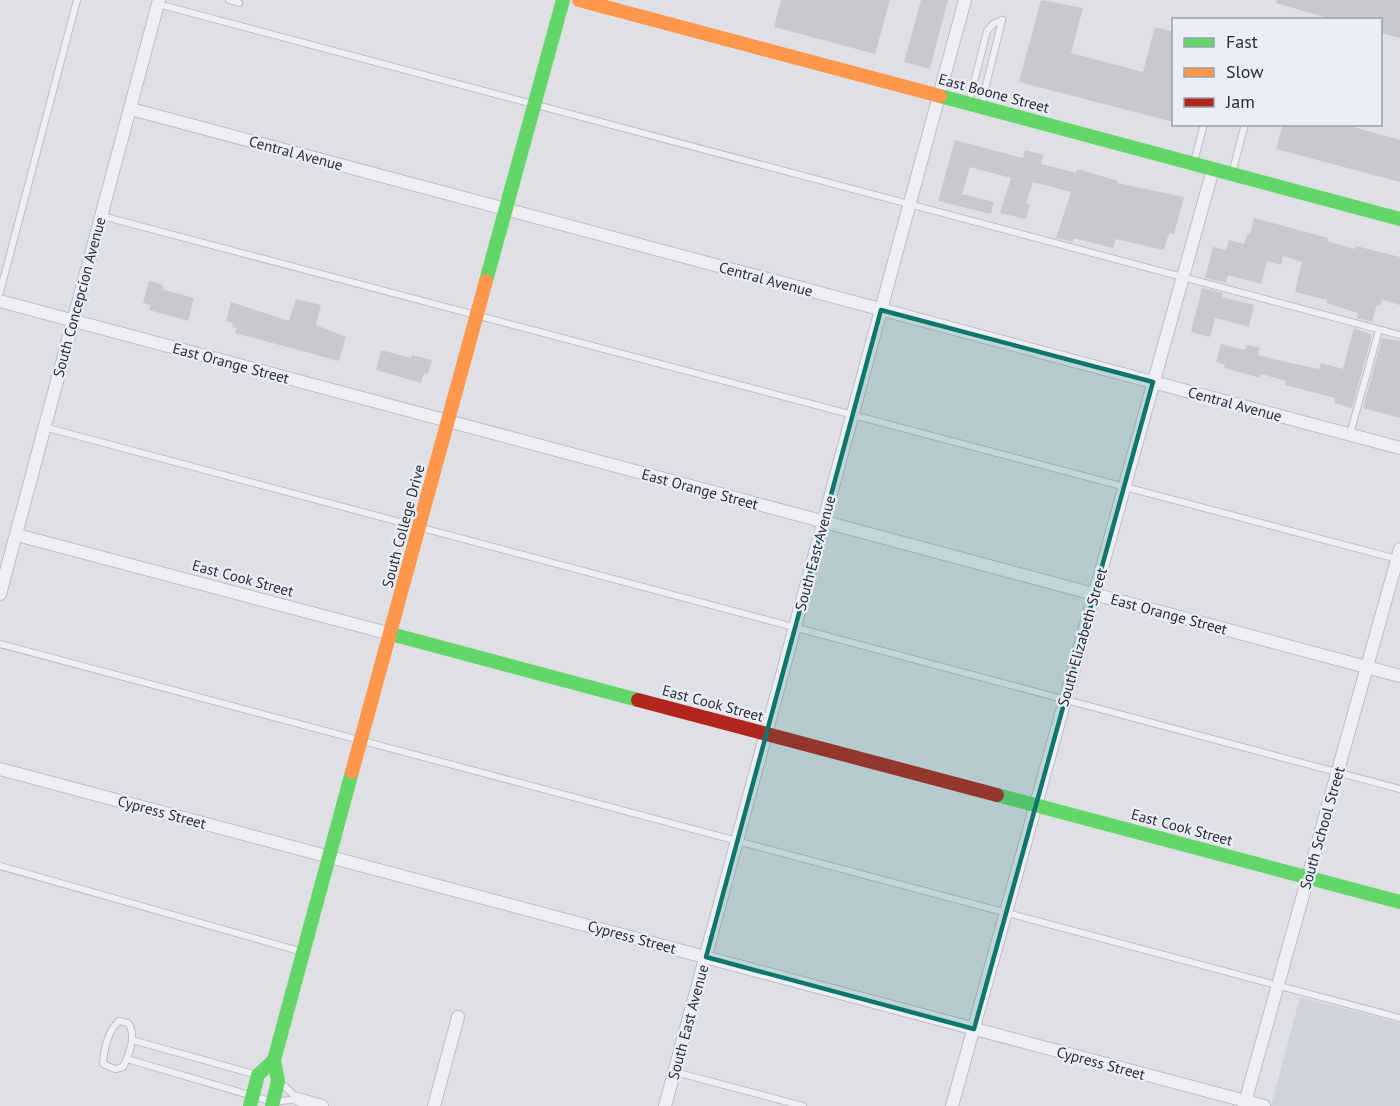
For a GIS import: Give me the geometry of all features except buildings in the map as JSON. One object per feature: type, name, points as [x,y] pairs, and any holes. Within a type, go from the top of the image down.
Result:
[{"type":"street","name":"South College Drive","points":[[273,1104],[278,1081],[274,1060],[563,0]]},
{"type":"street","name":"East Boone Street","points":[[579,0],[1400,219]]},
{"type":"street","name":"South East Avenue","points":[[665,1106],[965,0]]},
{"type":"street","name":"South Concepcion Avenue","points":[[0,594],[158,2]]},
{"type":"street","name":"Central Avenue","points":[[131,109],[1400,448]]},
{"type":"street","name":"South Elizabeth Street","points":[[952,1106],[1213,169]]},
{"type":"street","name":"East Orange Street","points":[[0,301],[1400,676]]},
{"type":"street","name":"East Cook Street","points":[[17,536],[1400,902]]},
{"type":"street","name":"South School Street","points":[[1245,1104],[1399,556]]},
{"type":"street","name":"Cypress Street","points":[[0,769],[974,1029],[1245,1104],[1264,1106]]},
{"type":"street","points":[[434,1106],[458,1017]]},
{"type":"street","points":[[251,1101],[258,1075],[274,1060]]},
{"type":"street","points":[[298,1099],[322,1106]]},
{"type":"lane","points":[[0,292],[77,0]]},
{"type":"lane","points":[[230,0],[239,3]]},
{"type":"lane","points":[[158,2],[535,105],[1400,335]]},
{"type":"lane","points":[[1002,20],[995,52],[975,105],[982,49],[987,31],[993,24],[1002,20]]},
{"type":"lane","points":[[982,49],[995,52]]},
{"type":"lane","points":[[1194,164],[1204,126]]},
{"type":"lane","points":[[1232,174],[1244,126]]},
{"type":"lane","points":[[101,215],[1124,487],[1399,556]]},
{"type":"lane","points":[[1350,435],[1379,330]]},
{"type":"lane","points":[[44,427],[1400,789]]},
{"type":"lane","points":[[0,644],[1400,1018]]},
{"type":"lane","points":[[0,866],[303,952]]},
{"type":"lane","points":[[119,1021],[128,1023],[132,1028],[132,1040],[123,1067],[116,1069],[103,1064],[112,1028],[119,1021]]},
{"type":"lane","points":[[132,1040],[278,1081],[298,1099]]},
{"type":"lane","points":[[127,1059],[251,1101],[273,1104],[298,1099]]},
{"type":"lane","points":[[675,1072],[803,1106]]},
{"type":"highlighted area","points":[[881,310],[1153,382],[974,1029],[706,957]]},
{"type":"shaded area","points":[[1300,997],[1400,1023],[1400,1106],[1271,1106]]},
{"type":"traffic: fast","points":[[486,281],[563,0]]},
{"type":"traffic: fast","points":[[940,96],[1400,219]]},
{"type":"traffic: fast","points":[[391,634],[638,700]]},
{"type":"traffic: fast","points":[[272,1106],[278,1081],[274,1060],[352,772]]},
{"type":"traffic: fast","points":[[997,795],[1400,902]]},
{"type":"traffic: fast","points":[[250,1106],[258,1075],[274,1060]]},
{"type":"traffic: slow","points":[[579,0],[940,96]]},
{"type":"traffic: slow","points":[[352,772],[486,281]]},
{"type":"traffic: jam","points":[[638,700],[997,795]]}]
